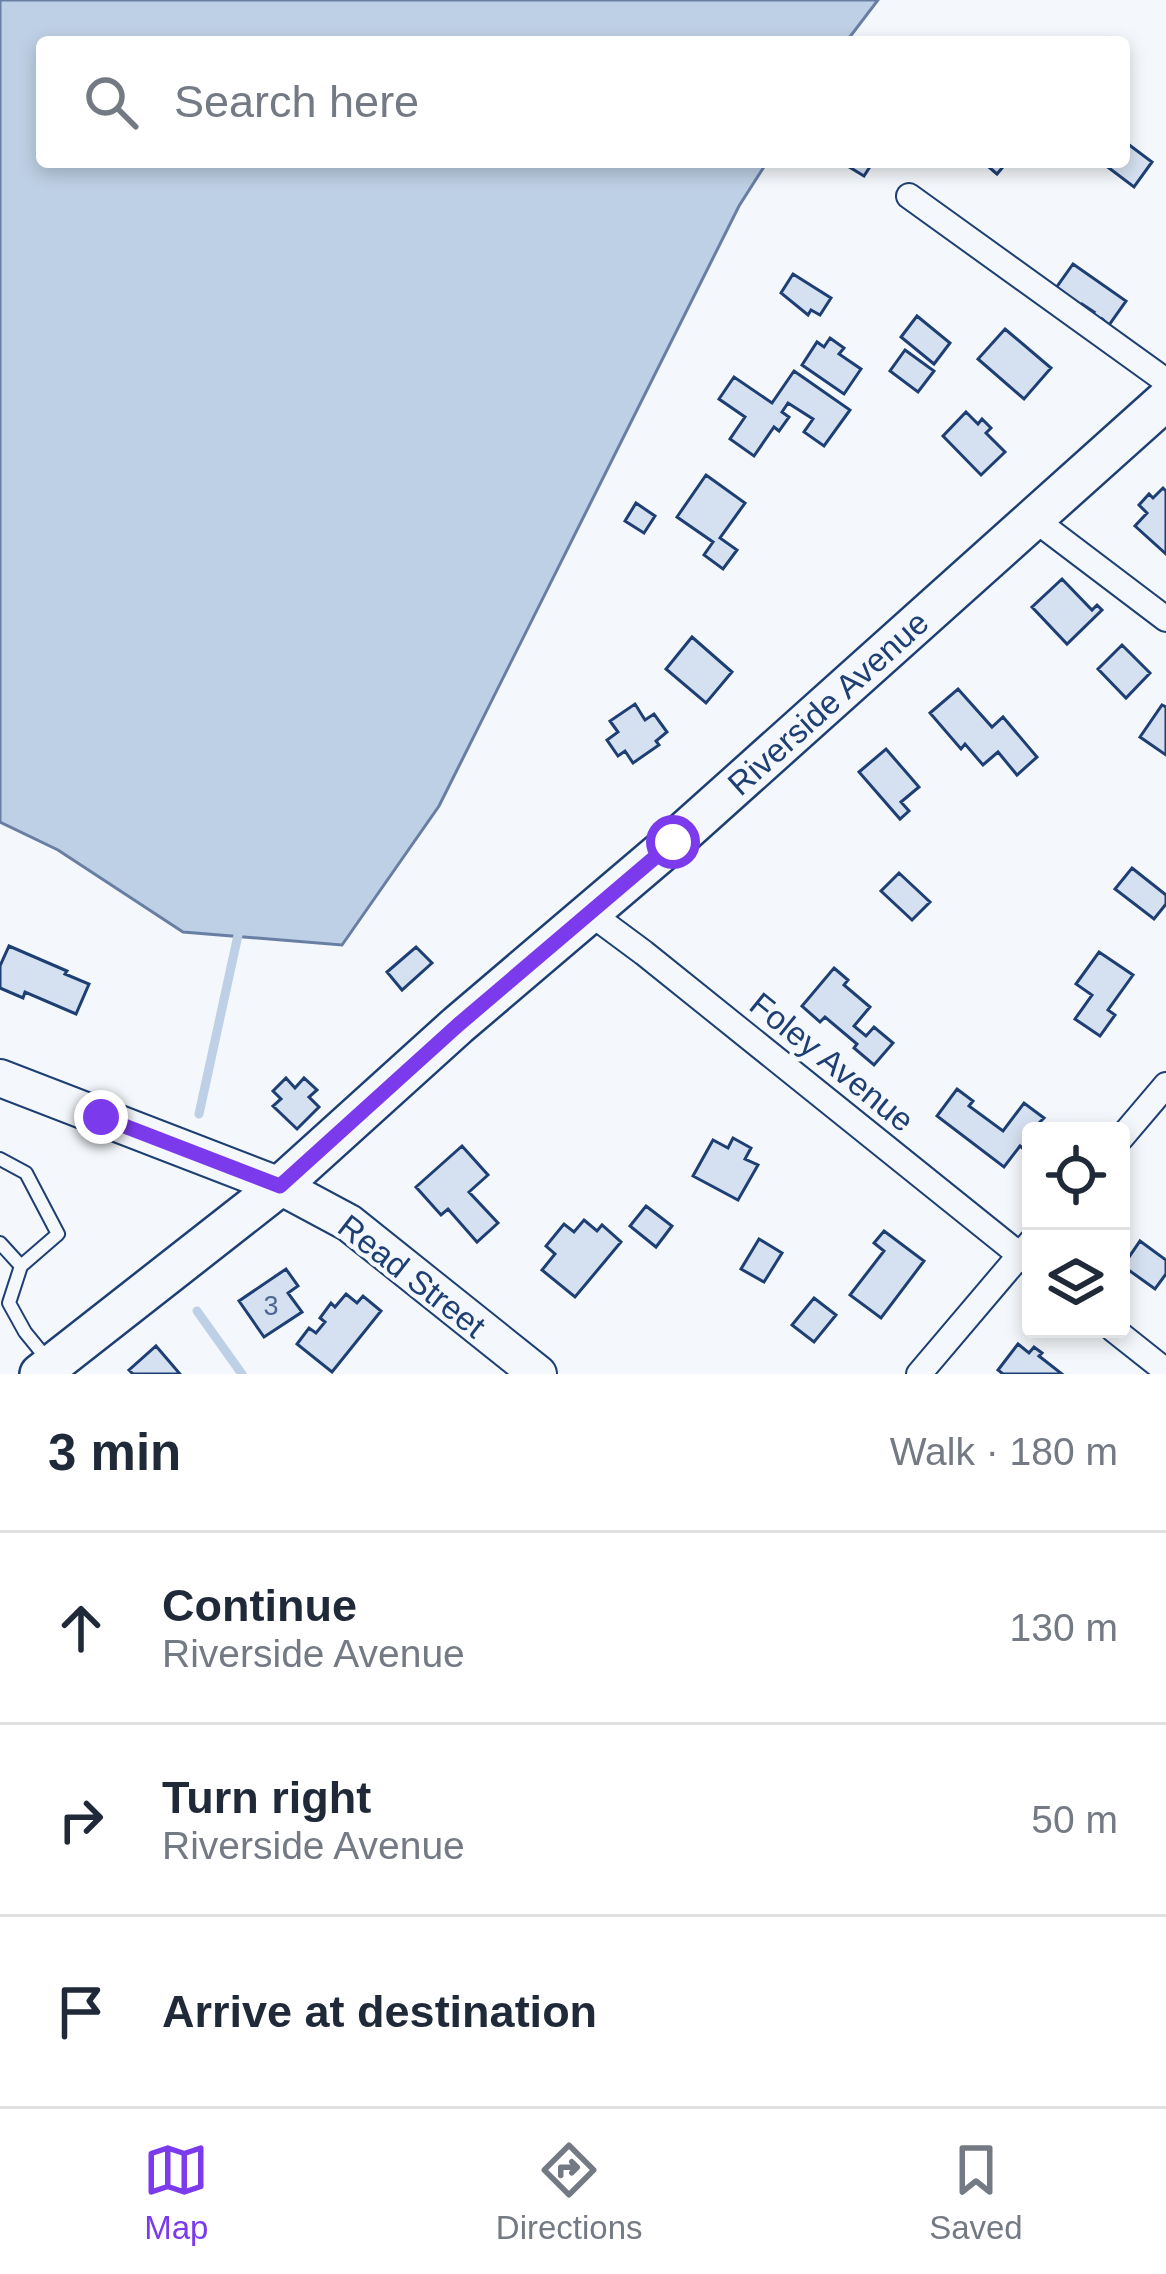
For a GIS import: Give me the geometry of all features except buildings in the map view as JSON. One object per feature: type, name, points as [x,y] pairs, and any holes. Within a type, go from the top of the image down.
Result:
[{"type":"main road","name":"Riverside Avenue","points":[[46,1369],[280,1186],[1166,400]]},
{"type":"main road","points":[[0,1078],[280,1186]]},
{"type":"main road","name":"Read Street","points":[[280,1186],[349,1223],[538,1374]]},
{"type":"street","points":[[909,196],[1166,381]]},
{"type":"street","points":[[1034,519],[1166,619]]},
{"type":"street","name":"Foley Avenue","points":[[590,913],[1022,1250]]},
{"type":"street","points":[[1130,1127],[1166,1085]]},
{"type":"street","points":[[919,1374],[1022,1260]]},
{"type":"street","points":[[1124,1338],[1166,1371]]},
{"type":"lane","points":[[0,1159],[26,1174],[58,1234],[21,1266],[9,1303],[46,1369]]},
{"type":"lane","points":[[0,1243],[21,1266]]},
{"type":"water","points":[[0,0],[878,0],[851,36],[36,36],[36,168],[763,168],[739,206],[439,806],[342,945],[183,932],[58,850],[0,822]]},
{"type":"waterway","points":[[199,1114],[240,926]]},
{"type":"waterway","points":[[197,1311],[242,1374]]},
{"type":"route","points":[[101,1117],[280,1186],[458,1025],[673,842]]}]
